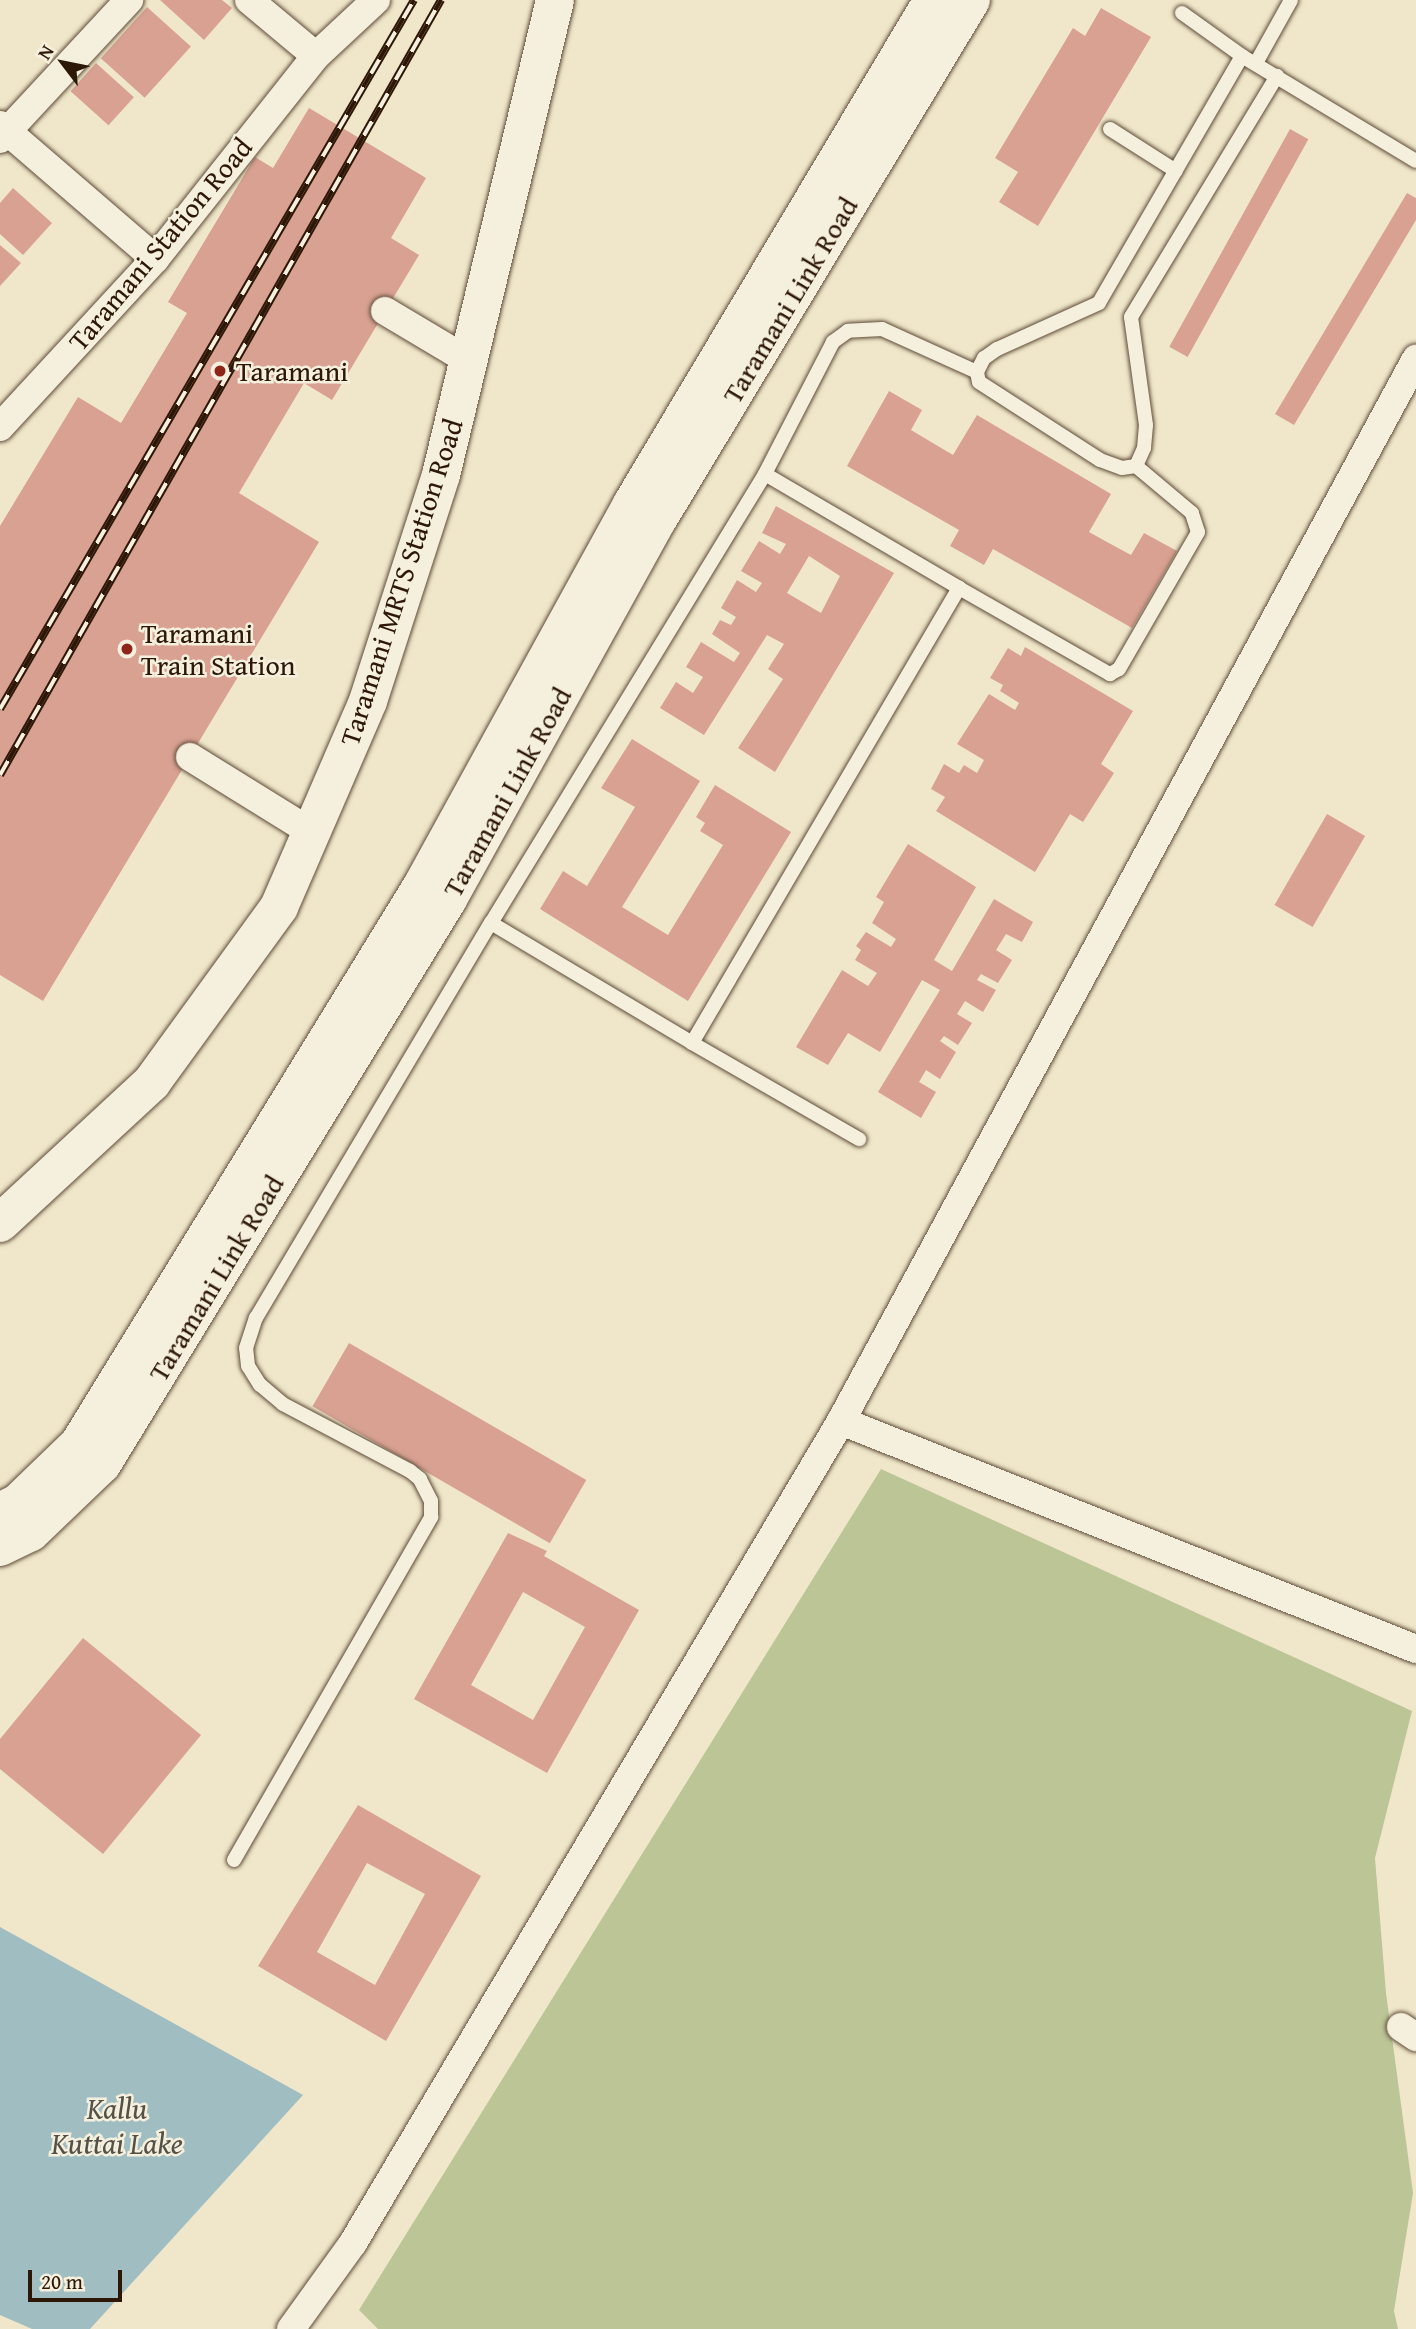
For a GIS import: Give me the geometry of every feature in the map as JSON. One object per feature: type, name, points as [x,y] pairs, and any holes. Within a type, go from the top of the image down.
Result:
[{"type":"street","points":[[129,0],[2,132],[155,259]]},
{"type":"street","points":[[249,0],[316,57]]},
{"type":"street","name":"Taramani Station Road","points":[[4,416],[155,259],[316,57],[376,0]]},
{"type":"street","name":"Taramani MRTS Station Road","points":[[0,1223],[152,1082],[279,907],[368,701],[441,475],[555,0]]},
{"type":"street","name":"Taramani Link Road","points":[[0,1512],[18,1503],[86,1433],[422,886],[632,504],[933,0]]},
{"type":"street","name":"Taramani Link Road","points":[[0,1547],[31,1532],[102,1464],[447,900],[658,519],[971,0]]},
{"type":"street","points":[[385,311],[469,361]]},
{"type":"street","points":[[291,2329],[353,2243],[841,1421],[1416,359]]},
{"type":"street","points":[[190,757],[311,832]]},
{"type":"street","points":[[841,1421],[1416,1648]]},
{"type":"lane","points":[[765,474],[1110,674],[1115,673],[1198,532],[1192,513],[1136,466],[1122,468],[1100,460],[979,382],[977,372],[984,358],[997,349],[1099,303],[1176,171],[1290,0]]},
{"type":"lane","points":[[1182,13],[1249,60],[1416,161]]},
{"type":"lane","points":[[1136,466],[1144,448],[1146,425],[1131,317],[1278,76]]},
{"type":"lane","points":[[1110,130],[1176,171]]},
{"type":"lane","points":[[234,1860],[431,1517],[431,1501],[421,1479],[283,1404],[260,1385],[248,1366],[246,1348],[256,1318],[491,923],[765,474],[833,342],[848,331],[882,329],[977,372]]},
{"type":"lane","points":[[692,1043],[959,588]]},
{"type":"lane","points":[[491,923],[859,1139]]},
{"type":"green space","points":[[881,1469],[1412,1711],[1375,1858],[1386,1993],[1413,2193],[1394,2311],[1398,2329],[378,2329],[359,2310]]},
{"type":"water","name":"Kallu Kuttai Lake","points":[[0,1927],[303,2095],[90,2329],[32,2329],[0,2315]]},
{"type":"building","points":[[160,0],[222,0],[232,8],[204,40]]},
{"type":"building","points":[[147,7],[191,46],[145,98],[101,58]]},
{"type":"building","points":[[1101,8],[1151,37],[1038,226],[999,202],[1018,172],[995,158],[1073,28],[1085,36]]},
{"type":"building","points":[[96,63],[134,97],[108,125],[71,91]]},
{"type":"building","name":"Taramani Train Station","points":[[309,108],[426,178],[391,238],[419,255],[332,400],[304,383],[239,493],[319,542],[43,1001],[0,975],[0,526],[78,397],[121,423],[187,313],[168,302],[255,157],[273,168]]},
{"type":"building","points":[[1290,129],[1308,139],[1188,357],[1169,347]]},
{"type":"building","points":[[13,188],[52,223],[23,255],[0,234],[0,203]]},
{"type":"building","points":[[1407,193],[1416,198],[1416,220],[1294,425],[1275,414]]},
{"type":"building","points":[[0,245],[21,263],[0,286]]},
{"type":"building","points":[[889,391],[922,410],[911,430],[953,455],[977,415],[1111,494],[1089,532],[1107,542],[1131,555],[1144,533],[1177,551],[1132,628],[993,549],[984,565],[950,546],[959,530],[847,466]]},
{"type":"building","points":[[776,506],[894,573],[775,772],[738,748],[783,679],[768,669],[784,644],[767,635],[704,735],[660,708],[676,682],[693,693],[703,677],[686,667],[701,642],[734,662],[740,653],[712,634],[720,620],[731,625],[736,617],[721,608],[737,580],[756,592],[762,583],[741,571],[759,541],[780,554],[786,544],[762,533]],"holes":[[[809,556],[840,576],[821,613],[787,593]]]},
{"type":"building","points":[[1025,647],[1133,711],[1101,764],[1114,773],[1083,822],[1070,814],[1035,872],[936,811],[945,797],[931,789],[944,764],[959,773],[964,765],[977,773],[984,760],[957,744],[989,694],[1015,710],[1019,703],[1000,691],[1003,685],[990,678],[1008,648],[1021,656]]},
{"type":"building","points":[[632,739],[700,781],[622,907],[668,935],[723,845],[700,831],[705,823],[696,817],[715,785],[791,832],[688,1001],[540,909],[563,871],[587,886],[635,807],[601,788]]},
{"type":"building","points":[[1327,814],[1365,836],[1313,927],[1274,905]]},
{"type":"building","points":[[908,844],[976,887],[934,960],[952,971],[994,899],[1033,922],[1022,942],[1006,934],[996,950],[1012,960],[998,983],[981,974],[977,980],[996,990],[983,1012],[965,1001],[957,1014],[972,1023],[958,1045],[944,1036],[940,1041],[956,1052],[940,1079],[926,1070],[919,1082],[936,1092],[921,1118],[878,1092],[940,990],[922,980],[880,1052],[848,1033],[828,1065],[796,1047],[842,970],[868,986],[877,973],[855,960],[861,950],[856,946],[866,932],[891,947],[896,939],[872,923],[884,902],[876,897]]},
{"type":"building","points":[[349,1343],[586,1480],[550,1543],[313,1406]]},
{"type":"building","points":[[508,1533],[547,1551],[544,1556],[639,1610],[547,1773],[414,1699]],"holes":[[[523,1592],[585,1627],[533,1720],[471,1685]]]},
{"type":"building","points":[[83,1638],[201,1735],[103,1854],[0,1769],[0,1739]]},
{"type":"building","points":[[358,1805],[481,1876],[386,2041],[258,1966]],"holes":[[[367,1863],[425,1894],[375,1985],[317,1952]]]},
{"type":"railway","points":[[0,709],[414,0]]},
{"type":"railway","points":[[0,775],[441,0]]},
{"type":"place","name":"Taramani","points":[[220,371]]},
{"type":"place","name":"Taramani Train Station","points":[[127,649]]}]
